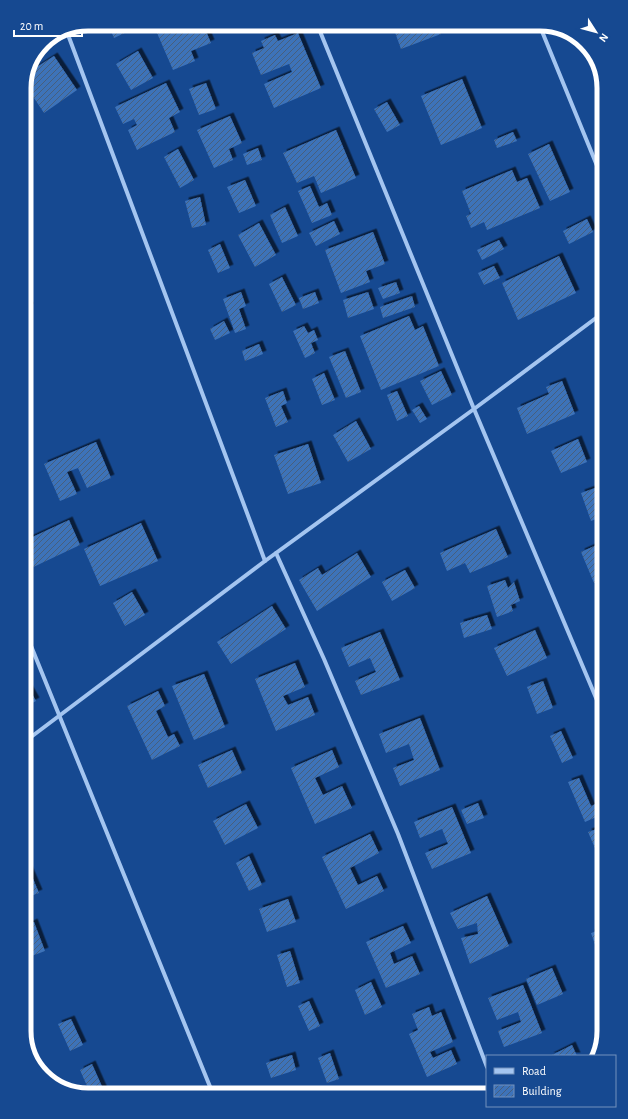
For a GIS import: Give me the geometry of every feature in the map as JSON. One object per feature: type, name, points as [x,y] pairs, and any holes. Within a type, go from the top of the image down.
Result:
[{"type":"street","points":[[320,31],[474,410],[597,700]]},
{"type":"street","points":[[542,31],[597,167]]},
{"type":"street","points":[[68,34],[265,561]]},
{"type":"street","points":[[31,737],[265,561],[474,410],[597,317]]},
{"type":"street","points":[[276,553],[324,659],[398,834],[486,1064]]},
{"type":"street","points":[[31,646],[211,1088]]},
{"type":"building","points":[[111,31],[129,31],[114,38]]},
{"type":"building","points":[[162,31],[206,31],[211,43],[191,51],[195,61],[173,70],[157,33]]},
{"type":"building","points":[[395,31],[440,31],[441,34],[401,49]]},
{"type":"building","points":[[298,33],[321,88],[274,108],[264,84],[292,72],[289,64],[261,75],[252,53],[264,48],[261,41],[275,35],[278,41]]},
{"type":"building","points":[[138,51],[153,78],[131,90],[116,64]]},
{"type":"building","points":[[54,56],[77,90],[44,113],[31,94],[31,84],[34,69]]},
{"type":"building","points":[[462,79],[482,128],[441,145],[421,96]]},
{"type":"building","points":[[166,83],[180,112],[169,118],[175,132],[137,150],[128,130],[137,125],[134,119],[123,124],[115,107]]},
{"type":"building","points":[[206,83],[216,109],[199,115],[189,89]]},
{"type":"building","points":[[387,102],[400,125],[387,132],[374,109]]},
{"type":"building","points":[[230,116],[242,143],[229,149],[233,160],[214,168],[197,130]]},
{"type":"building","points":[[336,130],[356,178],[321,193],[314,176],[297,183],[283,153]]},
{"type":"building","points":[[513,132],[517,141],[497,148],[494,140]]},
{"type":"building","points":[[549,144],[570,192],[550,201],[528,154]]},
{"type":"building","points":[[258,148],[262,160],[247,165],[243,154]]},
{"type":"building","points":[[178,149],[194,180],[180,188],[164,157]]},
{"type":"building","points":[[512,170],[517,182],[527,178],[540,208],[487,230],[484,222],[471,228],[466,216],[471,214],[462,191]]},
{"type":"building","points":[[245,180],[256,206],[239,213],[227,187]]},
{"type":"building","points":[[310,186],[319,207],[327,203],[332,215],[312,223],[298,191]]},
{"type":"building","points":[[200,197],[206,225],[192,228],[185,201]]},
{"type":"building","points":[[285,207],[298,236],[282,243],[270,215]]},
{"type":"building","points":[[587,219],[593,232],[569,244],[563,231]]},
{"type":"building","points":[[334,221],[340,234],[316,246],[309,233]]},
{"type":"building","points":[[259,223],[276,255],[255,267],[238,235]]},
{"type":"building","points":[[373,232],[385,264],[366,271],[370,282],[341,293],[325,250]]},
{"type":"building","points":[[499,240],[504,249],[482,260],[477,250]]},
{"type":"building","points":[[220,244],[230,268],[218,273],[208,250]]},
{"type":"building","points":[[559,256],[576,293],[518,320],[502,283]]},
{"type":"building","points":[[494,266],[500,278],[484,285],[478,273]]},
{"type":"building","points":[[282,277],[296,305],[282,312],[269,284]]},
{"type":"building","points":[[396,282],[400,293],[383,299],[378,288]]},
{"type":"building","points":[[241,292],[246,306],[239,309],[246,329],[235,333],[223,299]]},
{"type":"building","points":[[315,292],[319,303],[303,309],[299,298]]},
{"type":"building","points":[[368,292],[374,309],[348,318],[343,300]]},
{"type":"building","points":[[412,296],[415,307],[383,318],[380,307]]},
{"type":"building","points":[[409,316],[415,330],[423,326],[439,366],[381,390],[360,336]]},
{"type":"building","points":[[224,321],[230,333],[215,340],[210,329]]},
{"type":"building","points":[[304,326],[308,333],[314,330],[318,340],[311,343],[315,353],[305,358],[293,331]]},
{"type":"building","points":[[259,344],[263,354],[245,361],[242,351]]},
{"type":"building","points":[[345,351],[361,392],[346,398],[329,357]]},
{"type":"building","points":[[441,371],[452,395],[432,405],[420,381]]},
{"type":"building","points":[[324,373],[335,400],[322,405],[312,379]]},
{"type":"building","points":[[562,381],[575,414],[527,434],[517,408],[549,394],[546,387]]},
{"type":"building","points":[[283,391],[287,403],[281,406],[288,422],[276,427],[265,398]]},
{"type":"building","points":[[397,391],[408,416],[397,421],[387,395]]},
{"type":"building","points":[[419,406],[427,419],[420,423],[412,410]]},
{"type":"building","points":[[356,421],[371,449],[348,462],[333,435]]},
{"type":"building","points":[[578,439],[587,462],[561,473],[551,451]]},
{"type":"building","points":[[96,442],[111,478],[87,488],[78,468],[67,472],[77,494],[60,501],[44,464]]},
{"type":"building","points":[[308,444],[321,483],[288,494],[274,455]]},
{"type":"building","points":[[595,488],[597,493],[597,519],[591,521],[581,493]]},
{"type":"building","points":[[69,520],[80,545],[31,568],[31,538]]},
{"type":"building","points":[[141,523],[158,561],[100,586],[84,549]]},
{"type":"building","points":[[496,529],[508,557],[470,573],[465,563],[447,571],[440,553]]},
{"type":"building","points":[[597,545],[597,582],[594,583],[581,552]]},
{"type":"building","points":[[357,553],[371,577],[317,611],[299,580],[318,568],[322,575]]},
{"type":"building","points":[[405,570],[415,588],[392,601],[382,582]]},
{"type":"building","points":[[505,580],[508,588],[514,582],[520,601],[511,605],[513,611],[497,617],[487,586]]},
{"type":"building","points":[[132,592],[145,615],[125,626],[113,603]]},
{"type":"building","points":[[272,606],[286,629],[231,664],[217,642]]},
{"type":"building","points":[[487,615],[492,629],[464,638],[460,623]]},
{"type":"building","points":[[535,630],[547,658],[507,676],[494,648]]},
{"type":"building","points":[[380,632],[400,680],[361,695],[355,681],[376,672],[370,658],[349,667],[341,648]]},
{"type":"building","points":[[295,663],[305,687],[283,696],[288,705],[308,697],[315,715],[276,731],[255,679]]},
{"type":"building","points":[[204,674],[225,727],[194,740],[172,686]]},
{"type":"building","points":[[543,681],[553,708],[537,714],[527,687]]},
{"type":"building","points":[[158,691],[165,706],[156,711],[168,737],[174,734],[180,746],[152,760],[127,706]]},
{"type":"building","points":[[31,692],[36,701],[31,704]]},
{"type":"building","points":[[420,718],[440,770],[400,786],[393,768],[414,760],[409,744],[386,753],[379,734]]},
{"type":"building","points":[[561,731],[573,758],[562,763],[550,736]]},
{"type":"building","points":[[232,750],[242,773],[208,788],[198,765]]},
{"type":"building","points":[[332,750],[339,767],[315,778],[323,795],[342,786],[352,808],[315,824],[291,768]]},
{"type":"building","points":[[579,778],[591,806],[597,803],[597,817],[585,822],[568,782]]},
{"type":"building","points":[[478,803],[484,818],[467,824],[461,810]]},
{"type":"building","points":[[246,804],[258,828],[225,845],[213,821]]},
{"type":"building","points":[[452,807],[471,853],[432,869],[425,853],[448,844],[442,829],[420,838],[414,822]]},
{"type":"building","points":[[597,829],[597,853],[588,832]]},
{"type":"building","points":[[370,834],[379,853],[350,868],[358,885],[377,876],[384,891],[346,909],[322,857]]},
{"type":"building","points":[[249,856],[262,885],[249,891],[236,863]]},
{"type":"building","points":[[31,874],[39,893],[31,896]]},
{"type":"building","points":[[487,896],[509,946],[470,964],[461,938],[478,934],[477,923],[458,929],[450,913]]},
{"type":"building","points":[[288,899],[296,922],[267,932],[259,909]]},
{"type":"building","points":[[34,922],[45,951],[31,956],[31,924]]},
{"type":"building","points":[[403,926],[411,943],[390,953],[394,964],[412,956],[420,974],[386,988],[366,942]]},
{"type":"building","points":[[597,931],[597,950],[591,933]]},
{"type":"building","points":[[290,951],[300,983],[287,987],[277,955]]},
{"type":"building","points":[[552,968],[563,994],[537,1005],[526,979]]},
{"type":"building","points":[[371,982],[382,1007],[365,1015],[355,990]]},
{"type":"building","points":[[523,985],[542,1033],[504,1047],[498,1031],[521,1022],[518,1012],[497,1020],[488,998]]},
{"type":"building","points":[[309,1001],[320,1026],[309,1031],[298,1006]]},
{"type":"building","points":[[429,1007],[432,1016],[441,1012],[453,1042],[430,1052],[433,1058],[451,1050],[457,1064],[427,1077],[409,1034],[418,1030],[412,1014]]},
{"type":"building","points":[[71,1019],[83,1045],[70,1051],[58,1024]]},
{"type":"building","points":[[572,1045],[577,1055],[552,1055]]},
{"type":"building","points":[[330,1053],[339,1079],[327,1083],[318,1058]]},
{"type":"building","points":[[292,1055],[296,1070],[271,1078],[266,1063]]},
{"type":"building","points":[[92,1064],[103,1088],[88,1088],[80,1070]]}]
